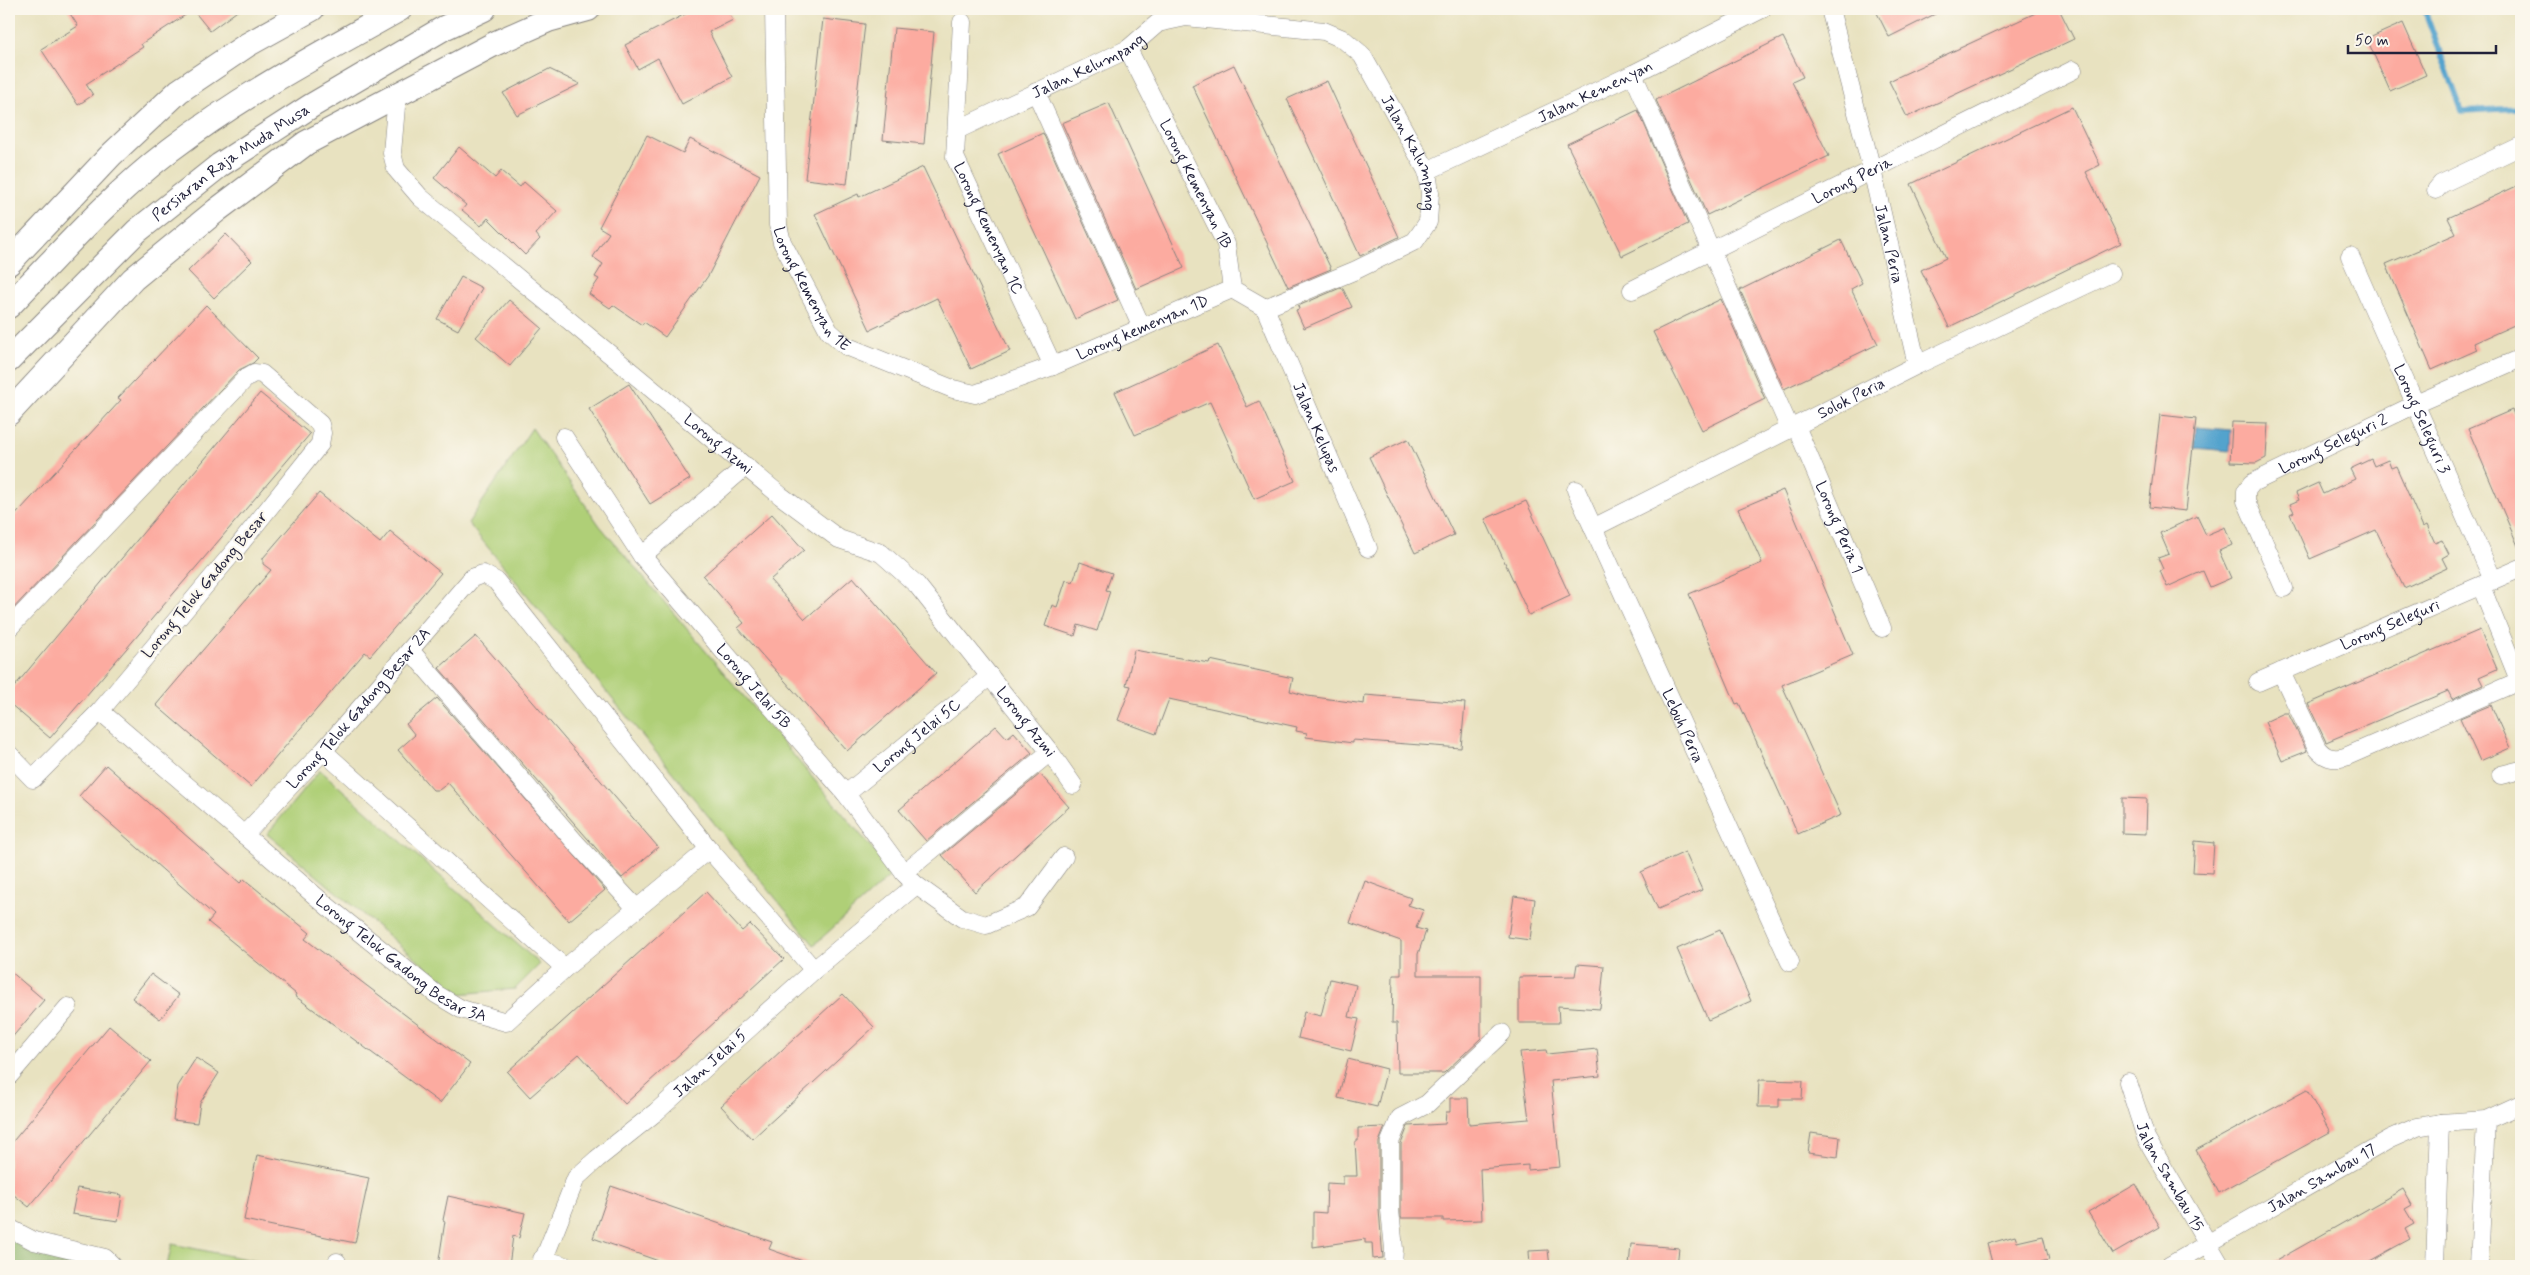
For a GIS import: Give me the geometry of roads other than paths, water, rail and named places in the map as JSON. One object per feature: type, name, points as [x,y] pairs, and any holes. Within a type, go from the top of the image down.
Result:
[{"type":"street","points":[[9,263],[111,155],[178,91],[247,44],[312,9]]},
{"type":"street","points":[[9,306],[116,198],[169,151],[260,87],[400,9]]},
{"type":"street","name":"Persiaran Raja Muda Musa","points":[[9,360],[137,231],[220,165],[311,106],[444,28],[484,9]]},
{"type":"street","points":[[9,413],[133,279],[217,210],[306,144],[496,43],[548,20],[588,9]]},
{"type":"street","name":"Lorong Kemenyan 1E","points":[[774,9],[778,225],[782,242],[829,331],[846,346],[953,388],[975,394],[1054,366]]},
{"type":"street","name":"Jalan Kemenyan","points":[[1427,171],[1633,74],[1762,9]]},
{"type":"street","name":"Jalan Peria","points":[[1830,9],[1872,170],[1917,365]]},
{"type":"street","name":"Jalan Kelumpang","points":[[957,130],[1128,48],[1158,23],[1186,17],[1324,31],[1343,39],[1362,55]]},
{"type":"street","name":"Lorong Kemenyan 1C","points":[[962,22],[956,157],[1054,366]]},
{"type":"street","name":"Lorong Kemenyan 1B","points":[[1128,48],[1226,244],[1232,289]]},
{"type":"street","name":"Jalan Kalumpang","points":[[1265,308],[1356,270],[1415,240],[1428,222],[1430,193],[1427,171],[1362,55]]},
{"type":"street","name":"Lorong Peria","points":[[1632,290],[2073,70]]},
{"type":"street","name":"Lorong Peria 1","points":[[1633,74],[1882,628]]},
{"type":"street","points":[[1036,92],[1142,328]]},
{"type":"street","name":"Lorong Azmi","points":[[396,95],[392,153],[396,169],[420,197],[782,496],[839,539],[881,554],[896,566],[917,585],[1050,752],[1073,785]]},
{"type":"street","points":[[2436,190],[2441,184],[2521,146]]},
{"type":"street","name":"Lorong Seleguri 3","points":[[2350,256],[2416,404],[2487,583],[2520,683]]},
{"type":"street","name":"Solok Peria","points":[[1593,528],[1917,365],[2111,273]]},
{"type":"street","points":[[1232,289],[1265,308]]},
{"type":"street","name":"Lorong kemenyan 1D","points":[[1054,366],[1232,289]]},
{"type":"street","name":"Jalan Kelupas","points":[[1265,308],[1368,548]]},
{"type":"street","name":"Lorong Seleguri 2","points":[[2284,588],[2246,501],[2248,487],[2256,480],[2416,404],[2521,358]]},
{"type":"street","name":"Lorong Telok Gadong Besar","points":[[9,628],[247,377],[254,373],[262,374],[320,424],[322,434],[320,444],[236,549],[100,711],[34,779],[9,754]]},
{"type":"street","name":"Lorong Jelai 5B","points":[[564,437],[642,556],[846,794],[910,879],[962,918],[986,925],[1027,907],[1064,857]]},
{"type":"street","points":[[642,556],[746,466]]},
{"type":"street","name":"Lebuh Peria","points":[[1576,490],[1790,962]]},
{"type":"street","name":"Lorong Seleguri","points":[[2258,682],[2521,568]]},
{"type":"street","name":"Lorong Telok Gadong Besar 2A","points":[[244,835],[323,751],[472,578],[483,574],[496,580],[709,849]]},
{"type":"street","points":[[410,650],[575,842],[637,908]]},
{"type":"street","points":[[2281,672],[2318,748],[2325,757],[2334,759],[2520,683]]},
{"type":"street","name":"Lorong Jelai 5C","points":[[846,794],[990,676]]},
{"type":"street","name":"Lorong Telok Gadong Besar 3A","points":[[100,711],[244,835],[436,994],[461,1009],[506,1022],[565,968],[709,849]]},
{"type":"street","points":[[323,751],[565,968]]},
{"type":"street","name":"Jalan Jelai 5","points":[[542,1262],[576,1178],[597,1158],[656,1112],[814,970],[910,879],[1050,752]]},
{"type":"street","points":[[2501,775],[2521,770]]},
{"type":"street","points":[[709,849],[814,970]]},
{"type":"street","points":[[9,1076],[68,1006]]},
{"type":"street","points":[[1393,1266],[1394,1249],[1390,1210],[1390,1142],[1400,1118],[1427,1104],[1502,1033]]},
{"type":"street","name":"Jalan Sambau 15","points":[[2128,1082],[2146,1138],[2221,1266]]},
{"type":"street","points":[[2479,1266],[2486,1120],[2521,1104]]},
{"type":"street","name":"Jalan Sambau 17","points":[[2169,1266],[2390,1139],[2417,1127],[2440,1123],[2486,1120]]},
{"type":"street","points":[[2435,1266],[2440,1123]]},
{"type":"street","points":[[9,1228],[34,1241],[105,1258],[113,1266]]},
{"type":"street","points":[[542,1262],[566,1266]]},
{"type":"water","points":[[2196,427],[2231,430],[2230,451],[2195,448]]},
{"type":"waterway","points":[[2424,9],[2462,111],[2521,108]]}]
